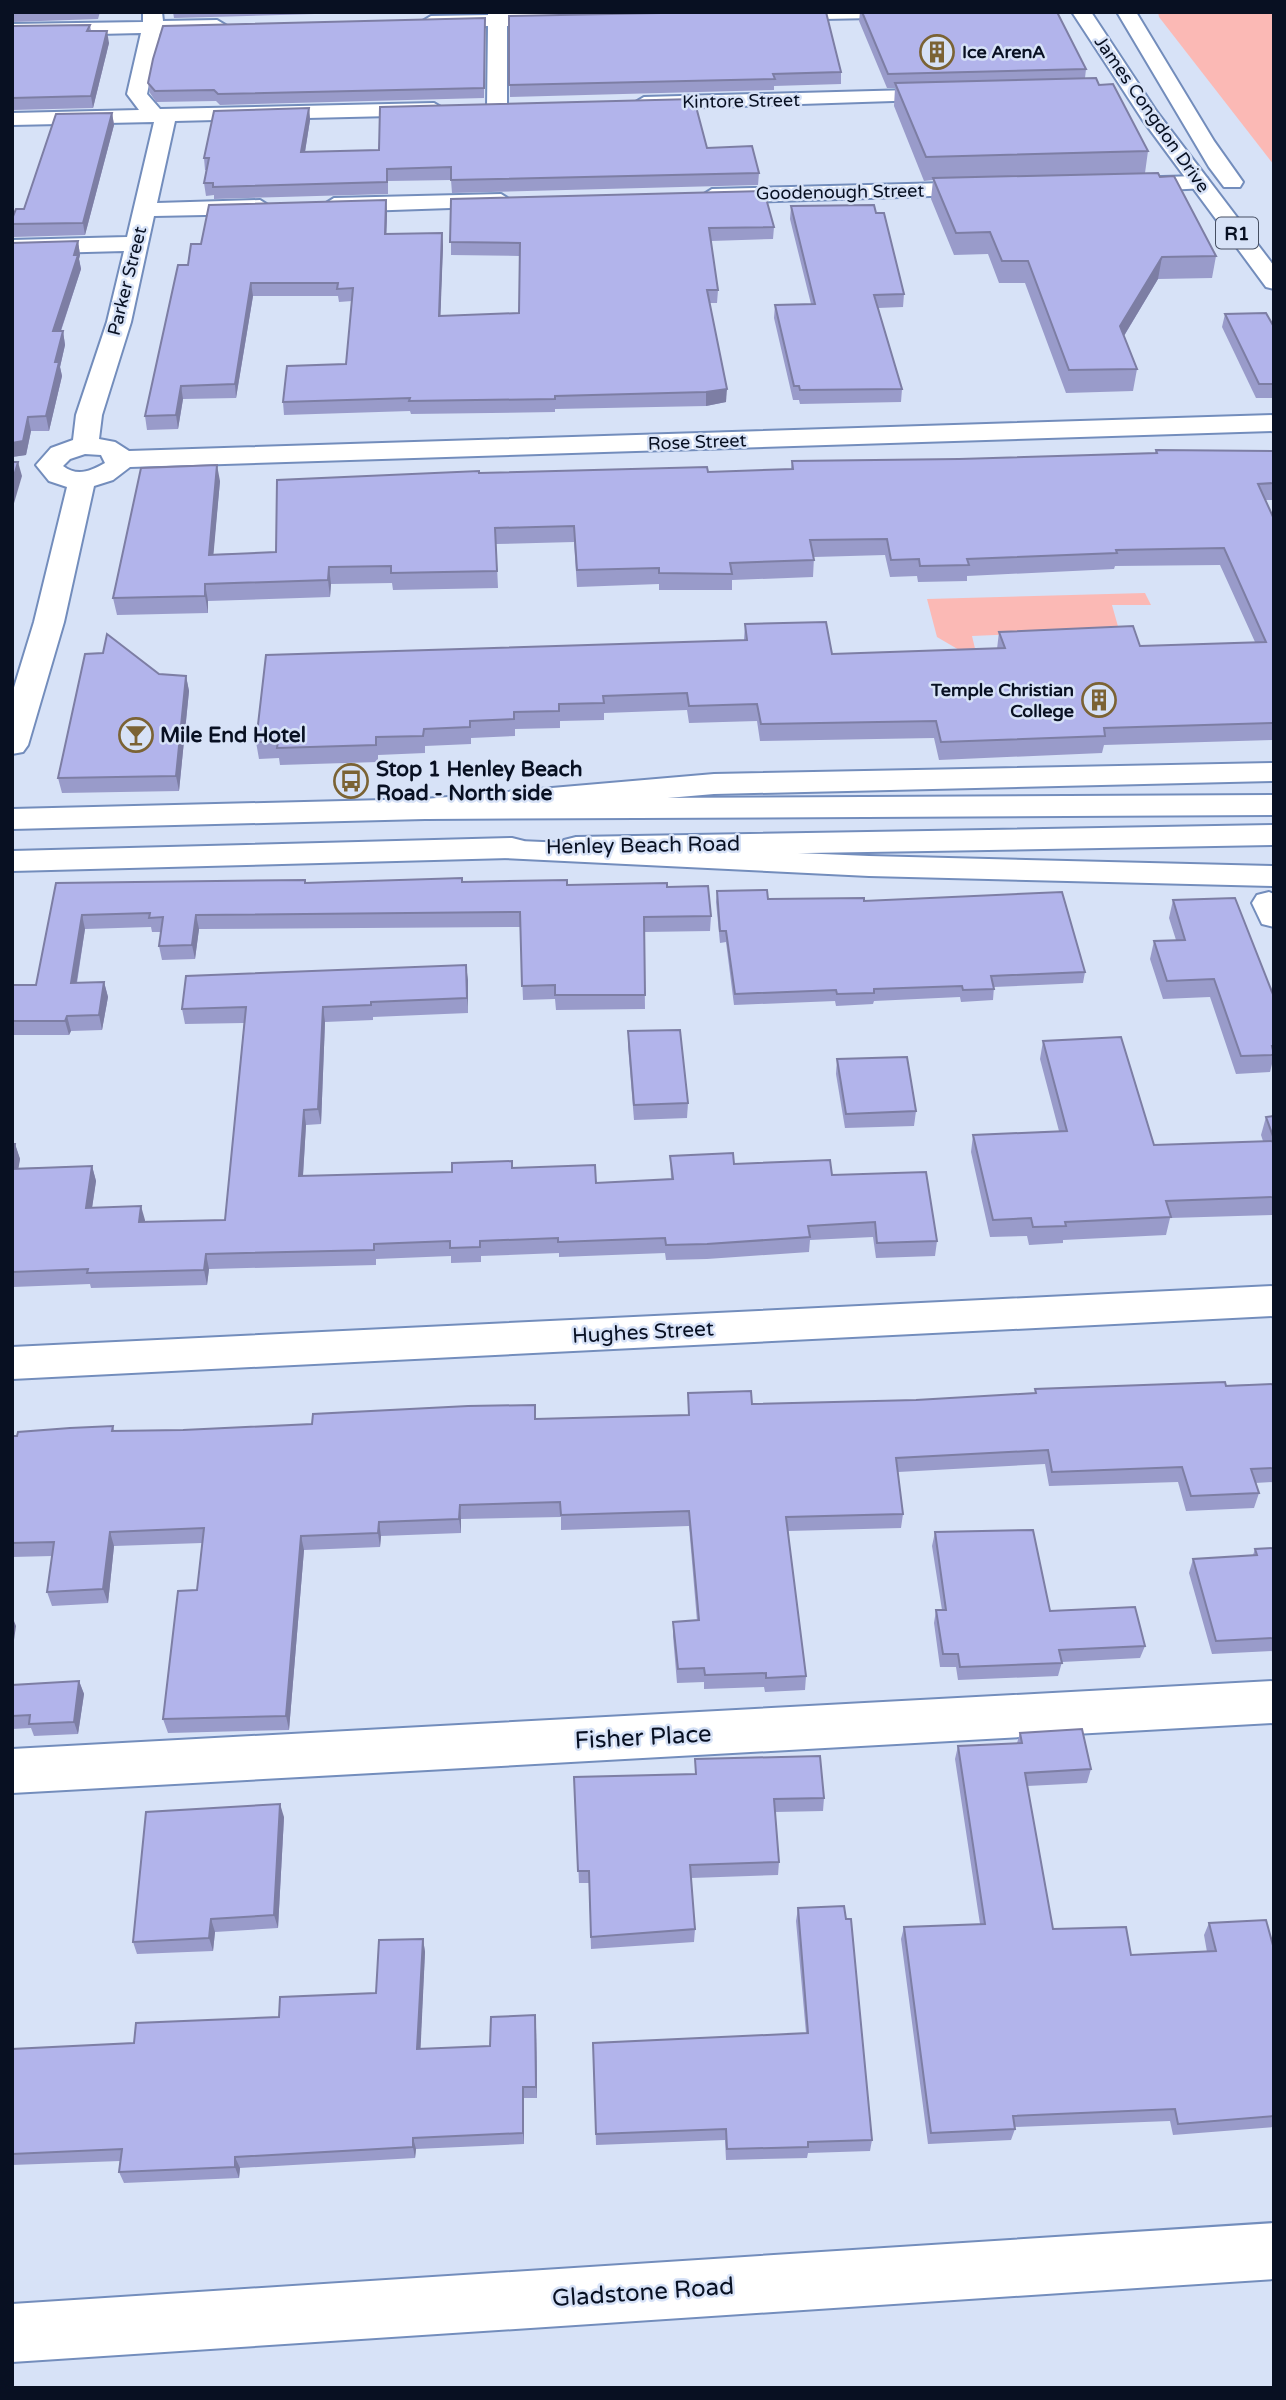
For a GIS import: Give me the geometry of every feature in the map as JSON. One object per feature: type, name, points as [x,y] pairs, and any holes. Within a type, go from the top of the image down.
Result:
[{"type":"main road","points":[[759,15],[873,12]]},
{"type":"main road","name":"James Congdon Drive","points":[[1081,12],[1123,91],[1199,183],[1274,282]]},
{"type":"main road","name":"James Congdon Drive","points":[[1130,14],[1175,90],[1205,148],[1238,192],[1199,183]]},
{"type":"main road","points":[[417,22],[498,16],[580,19]]},
{"type":"main road","points":[[498,16],[490,107],[524,106]]},
{"type":"main road","points":[[12,30],[152,20],[241,25]]},
{"type":"main road","points":[[152,20],[137,94],[160,116]]},
{"type":"main road","points":[[1123,91],[1175,90]]},
{"type":"main road","name":"Kintore Street","points":[[622,104],[968,95]]},
{"type":"main road","points":[[12,119],[455,108]]},
{"type":"main road","name":"Parker Street","points":[[85,446],[89,415],[119,322],[144,210],[160,116]]},
{"type":"main road","points":[[1100,186],[1199,183]]},
{"type":"main road","name":"Goodenough Street","points":[[687,196],[1007,188]]},
{"type":"main road","points":[[316,205],[523,200]]},
{"type":"main road","points":[[144,210],[288,206]]},
{"type":"main road","points":[[12,247],[136,244]]},
{"type":"main road","name":"Rose Street","points":[[120,459],[1274,423]]},
{"type":"main road","points":[[85,446],[106,448],[117,453],[120,459],[111,472],[82,480],[55,474],[36,465],[62,451],[85,446]]},
{"type":"main road","points":[[12,745],[50,622],[82,480]]},
{"type":"main road","points":[[425,809],[714,784],[1274,772]]},
{"type":"main road","name":"Henley Beach Road","points":[[12,819],[425,809],[1274,805]]},
{"type":"main road","name":"Henley Beach Road","points":[[12,861],[475,849],[1274,835]]},
{"type":"main road","points":[[475,849],[869,866],[1272,898]]},
{"type":"main road","name":"Hughes Street","points":[[12,1363],[1274,1300]]},
{"type":"main road","name":"Fisher Place","points":[[12,1771],[1274,1702]]},
{"type":"main road","name":"Gladstone Road","points":[[12,2333],[1274,2251]]},
{"type":"shaded area","points":[[1158,12],[1274,12],[1274,165],[1159,17]]},
{"type":"shaded area","points":[[1145,593],[1151,605],[1112,605],[1119,630],[972,636],[978,661],[937,637],[927,599]]},
{"type":"building","points":[[826,12],[841,72],[773,74],[775,79],[509,85],[509,16]]},
{"type":"building","name":"Ice ArenA","points":[[862,12],[1057,12],[1086,69],[888,74]]},
{"type":"building","points":[[485,18],[484,88],[218,94],[214,90],[155,91],[148,83],[163,26]]},
{"type":"building","points":[[90,25],[87,31],[107,31],[91,96],[12,98],[12,26]]},
{"type":"building","points":[[1096,78],[1099,85],[1113,84],[1148,151],[926,157],[895,83]]},
{"type":"building","points":[[694,99],[707,148],[752,146],[759,173],[451,180],[451,167],[387,169],[387,182],[213,187],[213,183],[204,183],[209,158],[204,158],[214,111],[309,108],[301,152],[379,150],[380,107]]},
{"type":"building","points":[[112,113],[83,223],[12,224],[16,209],[24,209],[56,114]]},
{"type":"building","points":[[1158,173],[1160,177],[1174,176],[1216,256],[1162,257],[1120,326],[1137,369],[1069,370],[1028,261],[1002,261],[990,232],[956,233],[933,178]]},
{"type":"building","points":[[764,191],[774,227],[709,228],[718,290],[707,290],[727,389],[706,392],[555,396],[555,399],[409,401],[410,398],[283,402],[287,366],[346,364],[353,288],[337,289],[338,283],[251,283],[235,384],[181,386],[176,415],[145,416],[178,265],[188,265],[191,244],[201,244],[209,205],[386,200],[385,234],[442,233],[439,316],[519,313],[520,243],[450,242],[451,199]]},
{"type":"building","points":[[874,205],[876,213],[884,213],[904,294],[874,295],[902,389],[800,390],[799,386],[794,386],[775,305],[815,304],[791,206]]},
{"type":"building","points":[[78,241],[74,255],[78,255],[53,331],[63,331],[55,362],[59,362],[46,416],[28,417],[23,441],[12,443],[12,243]]},
{"type":"building","points":[[1266,313],[1274,327],[1274,384],[1259,384],[1225,314]]},
{"type":"building","points":[[1156,450],[1274,451],[1274,483],[1258,484],[1274,519],[1274,723],[1104,728],[1105,736],[941,742],[936,721],[761,724],[757,704],[689,706],[687,693],[603,696],[604,703],[559,704],[559,711],[514,712],[514,719],[470,721],[470,727],[424,729],[423,736],[376,737],[376,745],[277,748],[278,741],[256,742],[266,655],[747,640],[745,624],[826,622],[832,654],[1005,648],[999,632],[1133,626],[1140,646],[1266,642],[1224,548],[1116,550],[1117,553],[967,559],[969,565],[920,566],[919,559],[891,560],[887,539],[810,540],[814,560],[730,563],[732,574],[659,573],[659,568],[577,570],[574,526],[495,528],[497,571],[391,573],[391,566],[329,567],[328,580],[205,584],[205,596],[113,598],[141,468],[217,465],[209,555],[276,552],[277,480],[479,471],[707,467],[708,472],[793,469],[792,461],[1157,453]]},
{"type":"building","points":[[12,462],[18,462],[12,483]]},
{"type":"building","points":[[107,634],[159,674],[186,676],[176,776],[58,778],[85,654],[103,653]]},
{"type":"building","points":[[462,878],[462,882],[567,880],[567,885],[667,883],[667,887],[708,886],[711,916],[644,917],[645,995],[555,995],[555,985],[522,986],[520,912],[196,915],[192,945],[159,946],[163,917],[149,918],[150,913],[82,915],[71,983],[104,982],[99,1015],[67,1016],[65,1021],[12,1021],[12,985],[36,985],[56,883],[305,880],[305,883]]},
{"type":"building","points":[[767,890],[768,899],[864,898],[864,901],[1062,892],[1085,972],[991,976],[994,989],[963,990],[962,986],[874,989],[874,993],[837,994],[836,990],[735,994],[726,931],[720,931],[717,891]]},
{"type":"building","points":[[1235,898],[1274,997],[1274,1055],[1241,1056],[1214,979],[1167,981],[1154,941],[1185,940],[1173,900]]},
{"type":"building","points":[[466,965],[467,998],[323,1007],[318,1109],[304,1110],[299,1176],[452,1172],[452,1163],[512,1161],[512,1168],[595,1165],[596,1183],[673,1179],[670,1156],[733,1153],[734,1164],[830,1160],[832,1175],[926,1172],[937,1241],[877,1243],[875,1222],[808,1226],[810,1237],[707,1244],[666,1245],[665,1238],[558,1242],[558,1238],[480,1241],[480,1247],[450,1248],[450,1241],[374,1244],[374,1250],[206,1254],[204,1270],[87,1273],[88,1269],[12,1272],[12,1169],[92,1166],[86,1208],[141,1206],[139,1222],[225,1220],[246,1007],[182,1009],[186,976]]},
{"type":"building","points":[[680,1030],[688,1103],[634,1105],[628,1031]]},
{"type":"building","points":[[1121,1037],[1154,1145],[1274,1141],[1274,1197],[1166,1201],[1171,1217],[1065,1222],[1066,1226],[1033,1227],[1031,1218],[993,1220],[973,1135],[1067,1131],[1043,1041]]},
{"type":"building","points":[[907,1057],[916,1111],[846,1114],[837,1059]]},
{"type":"building","points":[[1274,1116],[1274,1139],[1266,1117]]},
{"type":"building","points":[[1225,1382],[1226,1386],[1274,1384],[1274,1468],[1251,1469],[1259,1493],[1191,1496],[1182,1467],[1052,1472],[1048,1450],[896,1458],[903,1514],[786,1517],[806,1676],[766,1678],[766,1673],[705,1675],[704,1668],[678,1669],[673,1622],[699,1620],[689,1511],[561,1515],[560,1502],[460,1505],[459,1519],[379,1522],[378,1533],[301,1536],[286,1716],[163,1719],[178,1591],[197,1590],[204,1528],[110,1532],[103,1589],[47,1592],[54,1542],[12,1543],[12,1436],[17,1436],[18,1432],[113,1426],[112,1431],[312,1424],[313,1414],[468,1406],[535,1405],[535,1419],[689,1415],[688,1393],[751,1391],[752,1404],[916,1400],[1036,1393],[1035,1389]]},
{"type":"building","points":[[1033,1530],[1050,1611],[1135,1607],[1145,1646],[1059,1650],[1062,1663],[960,1667],[958,1654],[943,1654],[936,1610],[946,1610],[935,1532]]},
{"type":"building","points":[[1274,1548],[1274,1638],[1216,1641],[1193,1559],[1257,1555],[1255,1549]]},
{"type":"building","points":[[79,1681],[74,1722],[29,1724],[30,1715],[12,1716],[12,1685]]},
{"type":"building","points":[[1082,1729],[1091,1769],[1025,1773],[1053,1929],[1126,1927],[1131,1955],[1216,1951],[1209,1923],[1266,1920],[1274,1949],[1274,2116],[1178,2124],[1175,2109],[1013,2116],[1015,2129],[931,2133],[904,1927],[985,1924],[958,1746],[1022,1743],[1020,1733]]},
{"type":"building","points":[[820,1756],[824,1798],[774,1799],[779,1862],[690,1865],[695,1929],[591,1937],[589,1871],[578,1871],[574,1777],[696,1774],[695,1759]]},
{"type":"building","points":[[280,1804],[274,1915],[211,1919],[209,1938],[133,1942],[146,1812]]},
{"type":"building","points":[[844,1906],[846,1919],[851,1919],[872,2140],[808,2142],[808,2147],[727,2149],[726,2129],[596,2134],[593,2043],[808,2033],[798,1908]]},
{"type":"building","points":[[423,1939],[417,2049],[490,2046],[491,2017],[535,2015],[536,2087],[523,2087],[523,2133],[413,2138],[413,2147],[235,2157],[235,2167],[119,2172],[122,2149],[12,2154],[12,2049],[134,2043],[136,2023],[279,2017],[280,1997],[376,1993],[379,1940]]},
{"type":"place","name":"Ice ArenA","points":[[937,52]]},
{"type":"place","name":"Temple Christian College","points":[[1099,700]]},
{"type":"place","name":"Mile End Hotel","points":[[136,735]]},
{"type":"place","name":"Stop 1 Henley Beach Road - North side","points":[[351,781]]}]
